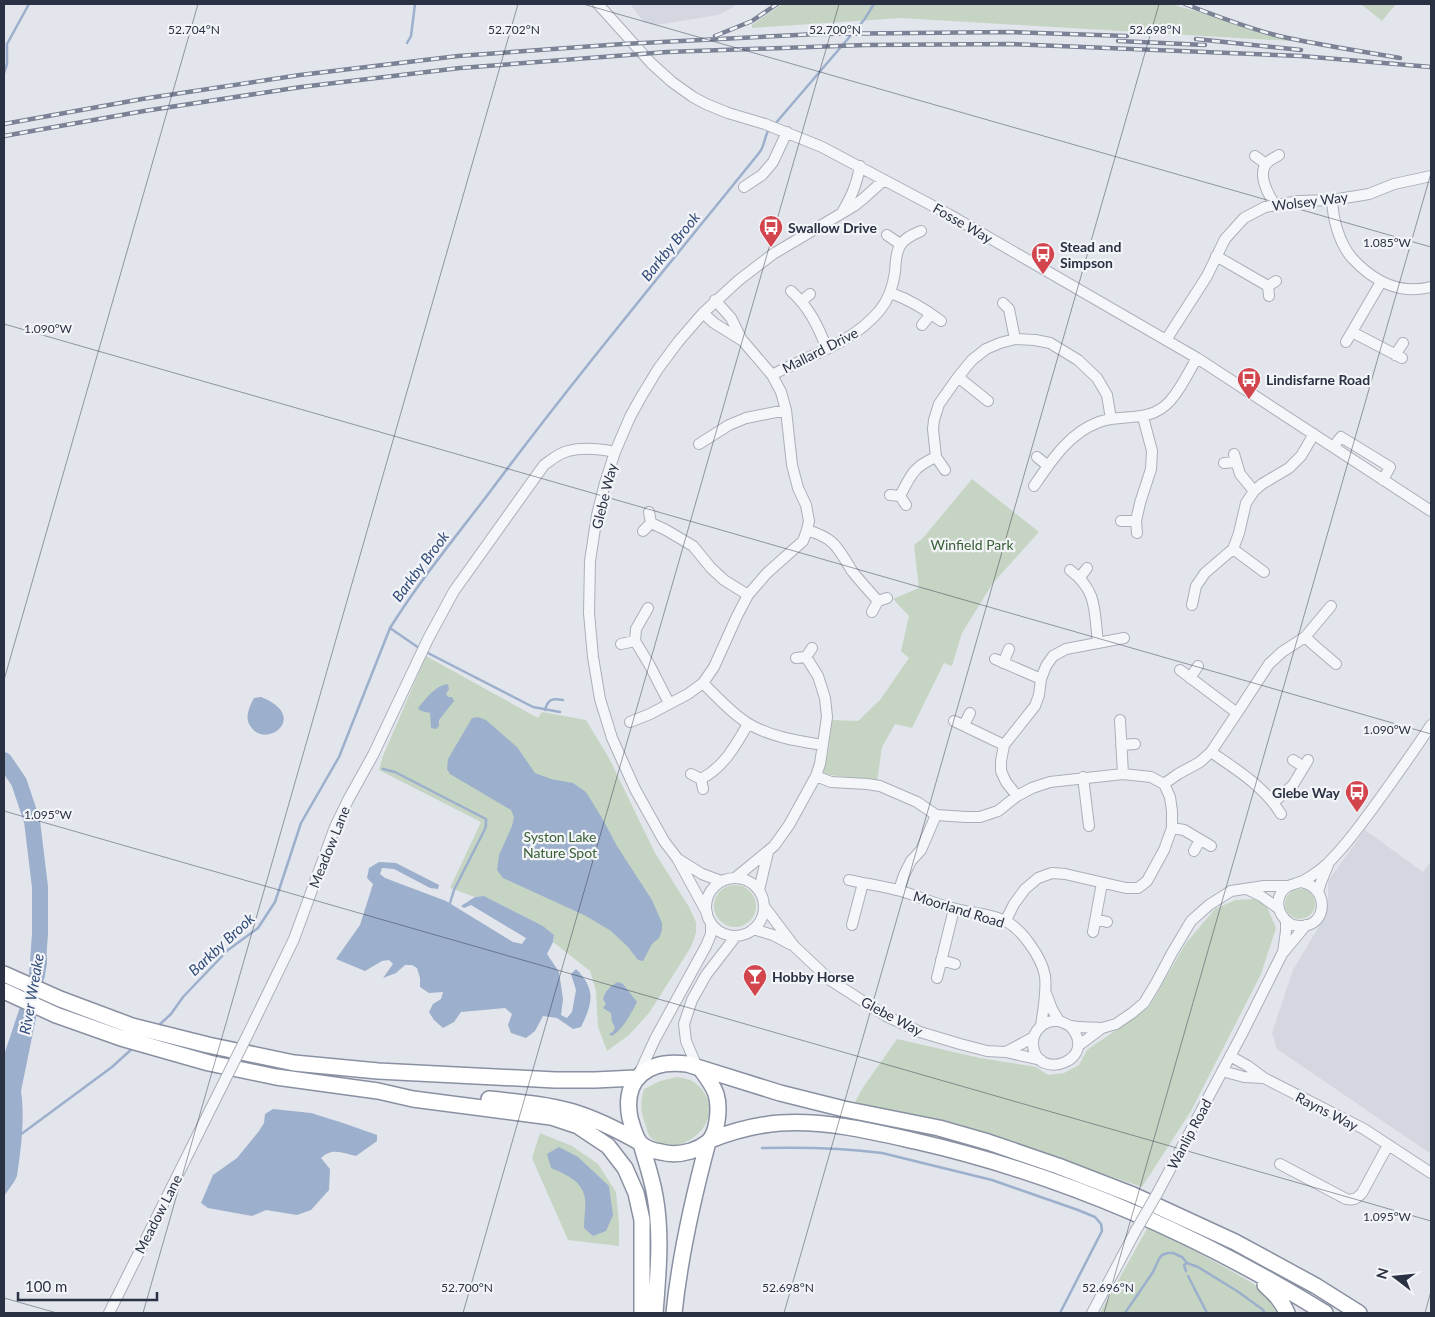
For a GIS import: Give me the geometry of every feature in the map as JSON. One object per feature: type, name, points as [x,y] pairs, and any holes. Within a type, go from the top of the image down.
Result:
[{"type":"highway","points":[[4,974],[60,999],[132,1026],[163,1035],[294,1063],[337,1068],[555,1080],[595,1080],[637,1076],[648,1069],[663,1064],[676,1063],[844,1109],[939,1128],[988,1142],[1058,1166],[1134,1195],[1235,1242],[1316,1286],[1359,1313]]},
{"type":"highway","points":[[4,991],[56,1015],[122,1038],[209,1062],[276,1077],[378,1091],[413,1099],[551,1117],[578,1126],[608,1146],[624,1168],[636,1193],[642,1220],[642,1313]]},
{"type":"highway","points":[[674,1313],[691,1210],[709,1141],[716,1124],[718,1106],[713,1087],[698,1068]]},
{"type":"highway","points":[[637,1076],[630,1091],[628,1107],[631,1121],[650,1173],[655,1199],[658,1255],[655,1313]]},
{"type":"highway","points":[[378,1091],[414,1092],[550,1106],[593,1119],[656,1151],[674,1154],[694,1150],[709,1141],[749,1127],[780,1123],[811,1123],[846,1127],[934,1146],[983,1158],[1127,1210],[1241,1264],[1325,1313]]},
{"type":"highway","points":[[1241,1264],[1254,1277],[1274,1292],[1282,1302],[1286,1313]]},
{"type":"street","name":"Fosse Way","points":[[598,4],[651,63],[672,82],[693,97],[728,113],[782,130],[822,147],[950,215],[1197,358],[1431,511]]},
{"type":"street","points":[[744,187],[762,174],[773,162],[782,130]]},
{"type":"street","points":[[1275,204],[1268,194],[1264,171],[1266,164],[1279,155]]},
{"type":"street","points":[[1255,156],[1266,164]]},
{"type":"street","name":"Glebe Way","points":[[842,212],[853,194],[860,166]]},
{"type":"street","name":"Wolsey Way","points":[[1166,340],[1207,276],[1226,239],[1244,218],[1275,204],[1332,200],[1369,194],[1394,184],[1431,176]]},
{"type":"street","name":"Glebe Way","points":[[709,918],[677,858],[664,841],[634,790],[612,738],[600,699],[588,613],[590,561],[597,515],[615,452],[630,417],[658,369],[678,342],[703,313],[739,280],[773,254],[864,198],[884,180]]},
{"type":"street","points":[[1332,200],[1337,229],[1351,258],[1381,282],[1409,290],[1431,287]]},
{"type":"street","points":[[887,236],[900,244],[913,234],[921,231]]},
{"type":"street","name":"Mallard Drive","points":[[772,375],[827,349],[867,325],[881,309],[891,293],[896,254],[900,244]]},
{"type":"street","points":[[1216,256],[1271,288]]},
{"type":"street","points":[[1346,342],[1381,282]]},
{"type":"street","points":[[791,291],[806,297],[827,349]]},
{"type":"street","points":[[891,293],[907,299],[941,321]]},
{"type":"street","points":[[630,722],[688,694],[702,683],[714,667],[748,595],[767,573],[803,541],[809,521],[806,505],[798,488],[792,465],[786,410],[781,392],[772,375],[743,341],[731,318],[716,300]]},
{"type":"street","points":[[1003,303],[1009,309],[1015,339]]},
{"type":"street","points":[[703,313],[714,323],[743,341]]},
{"type":"street","points":[[922,324],[931,314]]},
{"type":"street","points":[[1352,332],[1399,357],[1403,343]]},
{"type":"street","points":[[945,470],[936,457],[933,429],[939,404],[972,360],[986,348],[1015,339],[1050,343],[1078,360],[1097,378],[1107,395],[1112,420]]},
{"type":"street","points":[[1034,486],[1048,466],[1074,436],[1100,421],[1143,417],[1158,410],[1170,401],[1197,358]]},
{"type":"street","points":[[958,377],[988,401]]},
{"type":"street","points":[[699,444],[730,425],[746,418],[786,410]]},
{"type":"street","points":[[1137,533],[1136,520],[1151,469],[1152,451],[1143,417]]},
{"type":"street","points":[[1192,605],[1196,586],[1205,573],[1234,549],[1246,503],[1254,491],[1289,468],[1301,456],[1314,434]]},
{"type":"street","points":[[1333,447],[1341,437],[1390,468],[1383,480]]},
{"type":"street","name":"Meadow Lane","points":[[109,1313],[294,939],[335,827],[454,591],[544,465],[567,451],[591,449],[615,452]]},
{"type":"street","points":[[898,499],[916,469],[922,463],[936,457]]},
{"type":"street","points":[[1038,457],[1048,466]]},
{"type":"street","points":[[1224,463],[1235,458],[1240,474],[1254,491]]},
{"type":"street","points":[[649,512],[652,524]]},
{"type":"street","points":[[1121,521],[1136,520]]},
{"type":"street","points":[[652,524],[693,546],[711,568],[724,580],[748,595]]},
{"type":"street","points":[[643,531],[652,524]]},
{"type":"street","points":[[807,530],[822,535],[833,542],[845,556],[852,570],[882,599],[872,612]]},
{"type":"street","points":[[1234,549],[1264,572]]},
{"type":"street","points":[[1080,577],[1087,568]]},
{"type":"street","points":[[1070,570],[1080,577],[1090,590],[1094,601],[1098,643]]},
{"type":"street","points":[[1164,784],[1200,762],[1211,752],[1269,664],[1282,652],[1305,637],[1331,606]]},
{"type":"street","points":[[648,608],[636,629],[635,641],[650,664],[669,703]]},
{"type":"street","points":[[1305,637],[1336,664]]},
{"type":"street","points":[[1017,796],[1006,782],[1002,771],[1001,761],[1004,745],[1035,706],[1046,666],[1053,656],[1066,649],[1124,638]]},
{"type":"street","points":[[620,644],[635,641]]},
{"type":"street","points":[[1010,649],[999,661],[1041,680]]},
{"type":"street","points":[[735,878],[768,852],[789,825],[816,776],[820,764],[827,717],[825,698],[818,676],[805,654]]},
{"type":"street","points":[[1190,678],[1198,666]]},
{"type":"street","points":[[1180,670],[1237,713]]},
{"type":"street","points":[[702,683],[748,724],[793,740],[823,745]]},
{"type":"street","points":[[964,725],[970,713]]},
{"type":"street","points":[[1120,720],[1123,774]]},
{"type":"street","points":[[954,721],[1004,745]]},
{"type":"street","points":[[691,774],[702,784],[735,748],[748,724]]},
{"type":"street","points":[[1301,882],[1328,864],[1427,740],[1431,725]]},
{"type":"street","points":[[1121,745],[1135,744]]},
{"type":"street","points":[[1211,752],[1247,778],[1274,802],[1281,814]]},
{"type":"street","points":[[1274,802],[1293,785],[1306,764],[1293,760]]},
{"type":"street","points":[[816,776],[831,782],[880,786],[917,802],[936,815],[966,817],[980,817],[998,811],[1017,796],[1032,788],[1050,782],[1123,774],[1151,777],[1164,784],[1170,797],[1172,828],[1164,850],[1147,881],[1138,888],[1126,888],[1065,874],[1052,873],[1038,878],[1025,890],[1014,904],[1006,920]]},
{"type":"street","points":[[1083,777],[1089,826]]},
{"type":"street","points":[[899,890],[904,875],[911,861],[920,850],[936,815]]},
{"type":"street","points":[[1172,828],[1184,830],[1211,846]]},
{"type":"street","points":[[1194,851],[1200,840]]},
{"type":"street","points":[[759,890],[768,852]]},
{"type":"street","name":"Glebe Way","points":[[677,858],[702,874],[721,881]]},
{"type":"street","points":[[1318,892],[1328,864]]},
{"type":"street","points":[[637,1076],[711,934],[709,918],[707,898],[715,886],[721,881],[735,878],[744,879],[752,883],[763,897],[763,915],[759,923],[745,934],[736,936],[718,930],[709,918]]},
{"type":"street","name":"Moorland Road","points":[[849,880],[899,890],[954,909],[1006,920],[1022,934],[1030,945],[1041,964],[1045,976],[1041,1026]]},
{"type":"street","points":[[1070,1026],[1102,1028],[1116,1024],[1144,1003],[1192,921],[1209,905],[1231,891],[1264,886],[1287,886],[1301,882],[1307,883],[1318,892],[1322,902],[1321,910],[1314,921],[1306,925],[1292,925],[1281,916],[1278,900],[1287,886]]},
{"type":"street","points":[[852,925],[863,883]]},
{"type":"street","points":[[1093,932],[1102,883]]},
{"type":"street","points":[[1247,889],[1278,908]]},
{"type":"street","name":"Glebe Way","points":[[764,906],[794,946],[830,980],[886,1016],[920,1032],[987,1051],[1006,1052],[1041,1060]]},
{"type":"street","points":[[937,978],[954,909]]},
{"type":"street","points":[[1096,920],[1107,922]]},
{"type":"street","name":"Wanlip Road","points":[[1282,954],[1286,921]]},
{"type":"street","name":"Wanlip Road","points":[[1092,1313],[1230,1056],[1282,954],[1306,925]]},
{"type":"street","name":"Glebe Way","points":[[753,929],[773,935],[794,946]]},
{"type":"street","points":[[698,1068],[686,1041],[684,1024],[692,1000],[706,976],[736,936]]},
{"type":"street","points":[[941,960],[955,964]]},
{"type":"street","name":"Moorland Road","points":[[1045,989],[1052,1009],[1059,1021]]},
{"type":"street","points":[[1053,1021],[1059,1021],[1070,1026],[1075,1031],[1078,1038],[1078,1046],[1075,1055],[1068,1062],[1050,1065],[1041,1060],[1036,1054],[1033,1046],[1034,1037],[1036,1031],[1041,1026],[1053,1021]]},
{"type":"street","points":[[1078,1046],[1102,1028]]},
{"type":"street","points":[[1006,1052],[1034,1037]]},
{"type":"street","name":"Rayns Way","points":[[1230,1056],[1264,1078],[1364,1130],[1431,1173]]},
{"type":"street","name":"Rayns Way","points":[[1222,1071],[1231,1075],[1264,1078]]},
{"type":"street","points":[[1280,1164],[1346,1199],[1352,1200],[1362,1193],[1388,1145]]},
{"type":"shaded area","points":[[630,4],[739,4],[718,15],[655,25],[644,22]]},
{"type":"shaded area","points":[[1365,830],[1423,872],[1431,861],[1431,1154],[1277,1049],[1272,1033],[1293,970],[1318,928],[1328,902],[1328,881]]},
{"type":"green space","points":[[782,4],[1170,4],[1307,42],[901,18],[752,28],[752,25]]},
{"type":"green space","points":[[1361,4],[1396,4],[1382,21]]},
{"type":"green space","name":"Winfield Park","points":[[972,479],[1039,532],[993,583],[962,633],[952,666],[944,663],[912,728],[895,724],[882,747],[877,781],[823,774],[829,748],[832,720],[858,721],[880,700],[909,658],[901,651],[909,616],[893,599],[919,588],[914,545],[923,538]]},
{"type":"green space","name":"Syston Lake Nature Spot","points":[[426,656],[538,718],[542,712],[586,720],[609,758],[655,853],[689,907],[696,922],[696,933],[691,947],[649,1013],[629,1035],[607,1051],[598,1027],[596,991],[590,971],[553,942],[554,935],[543,926],[484,896],[475,897],[450,888],[481,822],[379,770],[383,756]]},
{"type":"green space","points":[[735,885],[750,891],[756,906],[750,921],[735,927],[720,921],[714,906],[720,891]]},
{"type":"green space","points":[[1300,889],[1311,893],[1315,904],[1311,915],[1300,919],[1289,915],[1285,904],[1289,893]]},
{"type":"green space","points":[[1254,899],[1267,907],[1276,928],[1261,974],[1191,1111],[1142,1187],[1023,1147],[854,1104],[862,1089],[897,1039],[980,1058],[1036,1067],[1048,1075],[1064,1073],[1079,1065],[1087,1050],[1149,1007],[1186,943],[1215,909],[1235,900]]},
{"type":"green space","points":[[677,1077],[687,1079],[698,1085],[707,1098],[709,1110],[707,1121],[693,1138],[671,1145],[660,1143],[650,1137],[641,1103],[644,1089],[660,1081]]},
{"type":"green space","points":[[540,1133],[572,1146],[598,1164],[616,1192],[619,1246],[568,1240],[532,1158]]},
{"type":"green space","points":[[1148,1227],[1251,1282],[1270,1297],[1279,1313],[1100,1313]]},
{"type":"water","points":[[448,684],[449,689],[446,694],[448,697],[452,697],[454,701],[439,720],[439,726],[436,729],[431,728],[430,713],[421,711],[418,708],[435,689]]},
{"type":"water","points":[[261,697],[275,705],[282,713],[284,721],[274,733],[266,735],[258,733],[251,727],[248,720],[249,709],[254,698]]},
{"type":"water","points":[[478,717],[486,720],[517,747],[535,773],[551,779],[573,783],[586,792],[617,846],[652,900],[662,923],[659,938],[652,944],[643,961],[638,960],[628,947],[611,931],[586,916],[503,878],[497,870],[499,855],[512,826],[514,817],[511,810],[450,774],[447,769],[448,759],[472,718]]},
{"type":"water","points":[[379,862],[396,863],[439,885],[438,889],[430,888],[394,869],[382,868],[380,874],[385,878],[446,901],[513,942],[522,944],[526,938],[471,905],[464,908],[461,906],[475,897],[484,896],[543,926],[554,935],[547,954],[559,972],[563,999],[561,1015],[567,1018],[572,1012],[576,990],[571,974],[576,969],[590,990],[590,1003],[581,1027],[573,1029],[557,1018],[543,1016],[535,1031],[526,1038],[511,1033],[508,1025],[512,1014],[505,1008],[461,1012],[454,1022],[443,1028],[434,1020],[429,1012],[433,1004],[441,999],[443,992],[429,993],[420,987],[417,968],[412,965],[405,965],[396,973],[383,978],[393,964],[389,960],[382,961],[365,971],[336,959],[360,925],[373,884],[367,878],[369,868]]},
{"type":"water","points":[[32,954],[47,955],[47,964],[21,1091],[23,1123],[17,1176],[4,1196],[4,1055],[31,968]]},
{"type":"water","points":[[618,982],[623,984],[637,1002],[623,1025],[612,1036],[609,1034],[613,1032],[615,1027],[612,1022],[611,1013],[603,1008],[606,1004],[603,999],[608,989]]},
{"type":"water","points":[[273,1109],[311,1113],[377,1135],[377,1141],[356,1156],[342,1152],[333,1152],[321,1158],[330,1169],[329,1190],[311,1210],[297,1215],[266,1210],[252,1216],[208,1208],[201,1203],[213,1175],[237,1158],[259,1131],[264,1123],[265,1114]]},
{"type":"water","points":[[559,1147],[578,1157],[609,1186],[613,1215],[606,1231],[593,1236],[584,1228],[585,1199],[581,1187],[572,1179],[551,1168],[547,1154]]},
{"type":"waterway","points":[[4,73],[7,64],[7,44],[29,4]]},
{"type":"waterway","points":[[407,43],[411,36],[415,4]]},
{"type":"waterway","name":"Barkby Brook","points":[[775,124],[864,20],[874,4]]},
{"type":"waterway","name":"Barkby Brook","points":[[157,1027],[228,950],[258,928],[275,902],[301,823],[339,757],[390,628],[401,611],[436,561],[552,410],[759,153],[769,129]]},
{"type":"waterway","points":[[390,628],[419,648]]},
{"type":"waterway","points":[[424,651],[533,707],[560,712]]},
{"type":"waterway","points":[[545,710],[551,700],[563,700]]},
{"type":"waterway","name":"River Wreake","points":[[4,760],[19,782],[32,821],[40,887],[40,934],[37,975]]},
{"type":"waterway","points":[[383,769],[395,772],[486,819],[484,831],[454,890],[450,903]]},
{"type":"waterway","name":"Barkby Brook","points":[[20,1135],[112,1067],[134,1047]]},
{"type":"waterway","points":[[762,1148],[822,1148],[882,1153],[992,1180],[1095,1217],[1101,1224],[1102,1231],[1060,1313]]},
{"type":"waterway","points":[[1125,1313],[1153,1272],[1159,1259],[1162,1255],[1168,1253],[1182,1257],[1187,1263],[1198,1267],[1237,1291],[1265,1313]]},
{"type":"waterway","points":[[1186,1271],[1184,1265],[1187,1263]]},
{"type":"waterway","points":[[1188,1276],[1207,1313]]},
{"type":"railway","points":[[715,36],[752,21],[777,4]]},
{"type":"railway","points":[[1185,4],[1243,26],[1279,36],[1400,58]]},
{"type":"railway","points":[[4,124],[142,99],[300,75],[458,56],[623,44],[817,34],[1009,32],[1127,36]]},
{"type":"railway","points":[[1196,39],[1301,50]]},
{"type":"railway","points":[[1118,41],[1205,45]]},
{"type":"railway","points":[[4,136],[144,111],[301,87],[460,68],[667,52],[865,45],[1009,44],[1301,56],[1431,67]]},
{"type":"place","name":"Swallow Drive","points":[[771,248]]},
{"type":"place","name":"Stead and Simpson","points":[[1043,275]]},
{"type":"place","name":"Lindisfarne Road","points":[[1249,400]]},
{"type":"place","name":"Glebe Way","points":[[1357,813]]},
{"type":"place","name":"Hobby Horse","points":[[755,997]]}]
